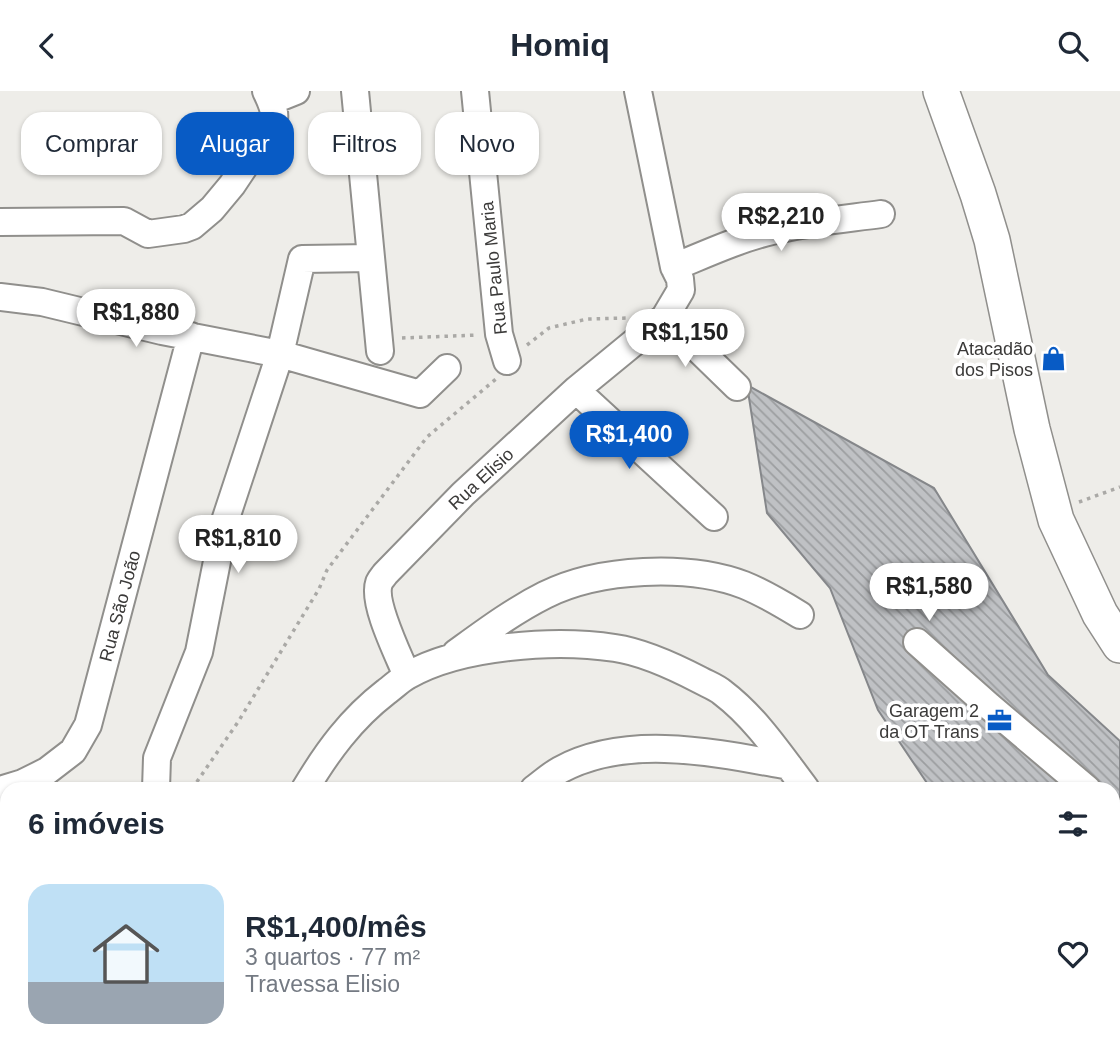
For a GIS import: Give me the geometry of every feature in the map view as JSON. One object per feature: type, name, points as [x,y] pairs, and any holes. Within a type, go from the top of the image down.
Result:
[{"type":"main road","points":[[941,91],[992,240],[1032,429],[1056,520],[1100,614],[1120,645]]},
{"type":"street","points":[[0,222],[124,221],[148,234],[192,226],[212,209],[232,185],[275,120],[269,96],[296,91]]},
{"type":"street","points":[[355,91],[379,345]]},
{"type":"street","name":"Rua Paulo Maria","points":[[475,91],[499,334],[507,361]]},
{"type":"street","points":[[638,91],[674,267],[681,283],[681,290],[672,306],[737,387]]},
{"type":"street","points":[[674,267],[769,231],[881,214]]},
{"type":"street","points":[[156,782],[157,758],[199,652],[225,521],[280,354],[302,260],[371,258]]},
{"type":"street","points":[[0,297],[42,302],[162,331],[280,354],[420,394],[447,368]]},
{"type":"street","name":"Rua Elisio","points":[[407,676],[377,598],[378,584],[385,574],[463,494],[672,306]]},
{"type":"street","name":"Rua São João","points":[[25,782],[47,771],[74,751],[88,725],[191,336]]},
{"type":"street","points":[[576,390],[714,517]]},
{"type":"street","points":[[308,782],[346,729],[372,703],[407,676],[449,658],[508,616],[547,594],[582,581],[644,572],[678,572],[715,577],[769,595],[800,615]]},
{"type":"street","points":[[916,642],[1079,782]]},
{"type":"street","points":[[449,658],[500,649],[556,644],[617,649],[672,666],[722,692],[753,720],[801,782]]},
{"type":"street","points":[[543,782],[558,771],[585,759],[608,752],[649,749],[715,753],[789,767]]},
{"type":"path","points":[[197,782],[244,711],[319,589],[327,570],[427,437],[496,379],[507,361],[549,328],[587,319],[672,306]]},
{"type":"path","points":[[379,345],[499,334]]},
{"type":"path","points":[[1053,509],[1085,501],[1120,487]]},
{"type":"building","points":[[747,385],[934,488],[1048,675],[1120,741],[1120,782],[926,782],[878,710],[830,588],[767,513]]},
{"type":"place","name":"Atacadão dos Pisos","points":[[1053,359]]},
{"type":"place","name":"Garagem 2 da OT Trans","points":[[999,721]]}]
